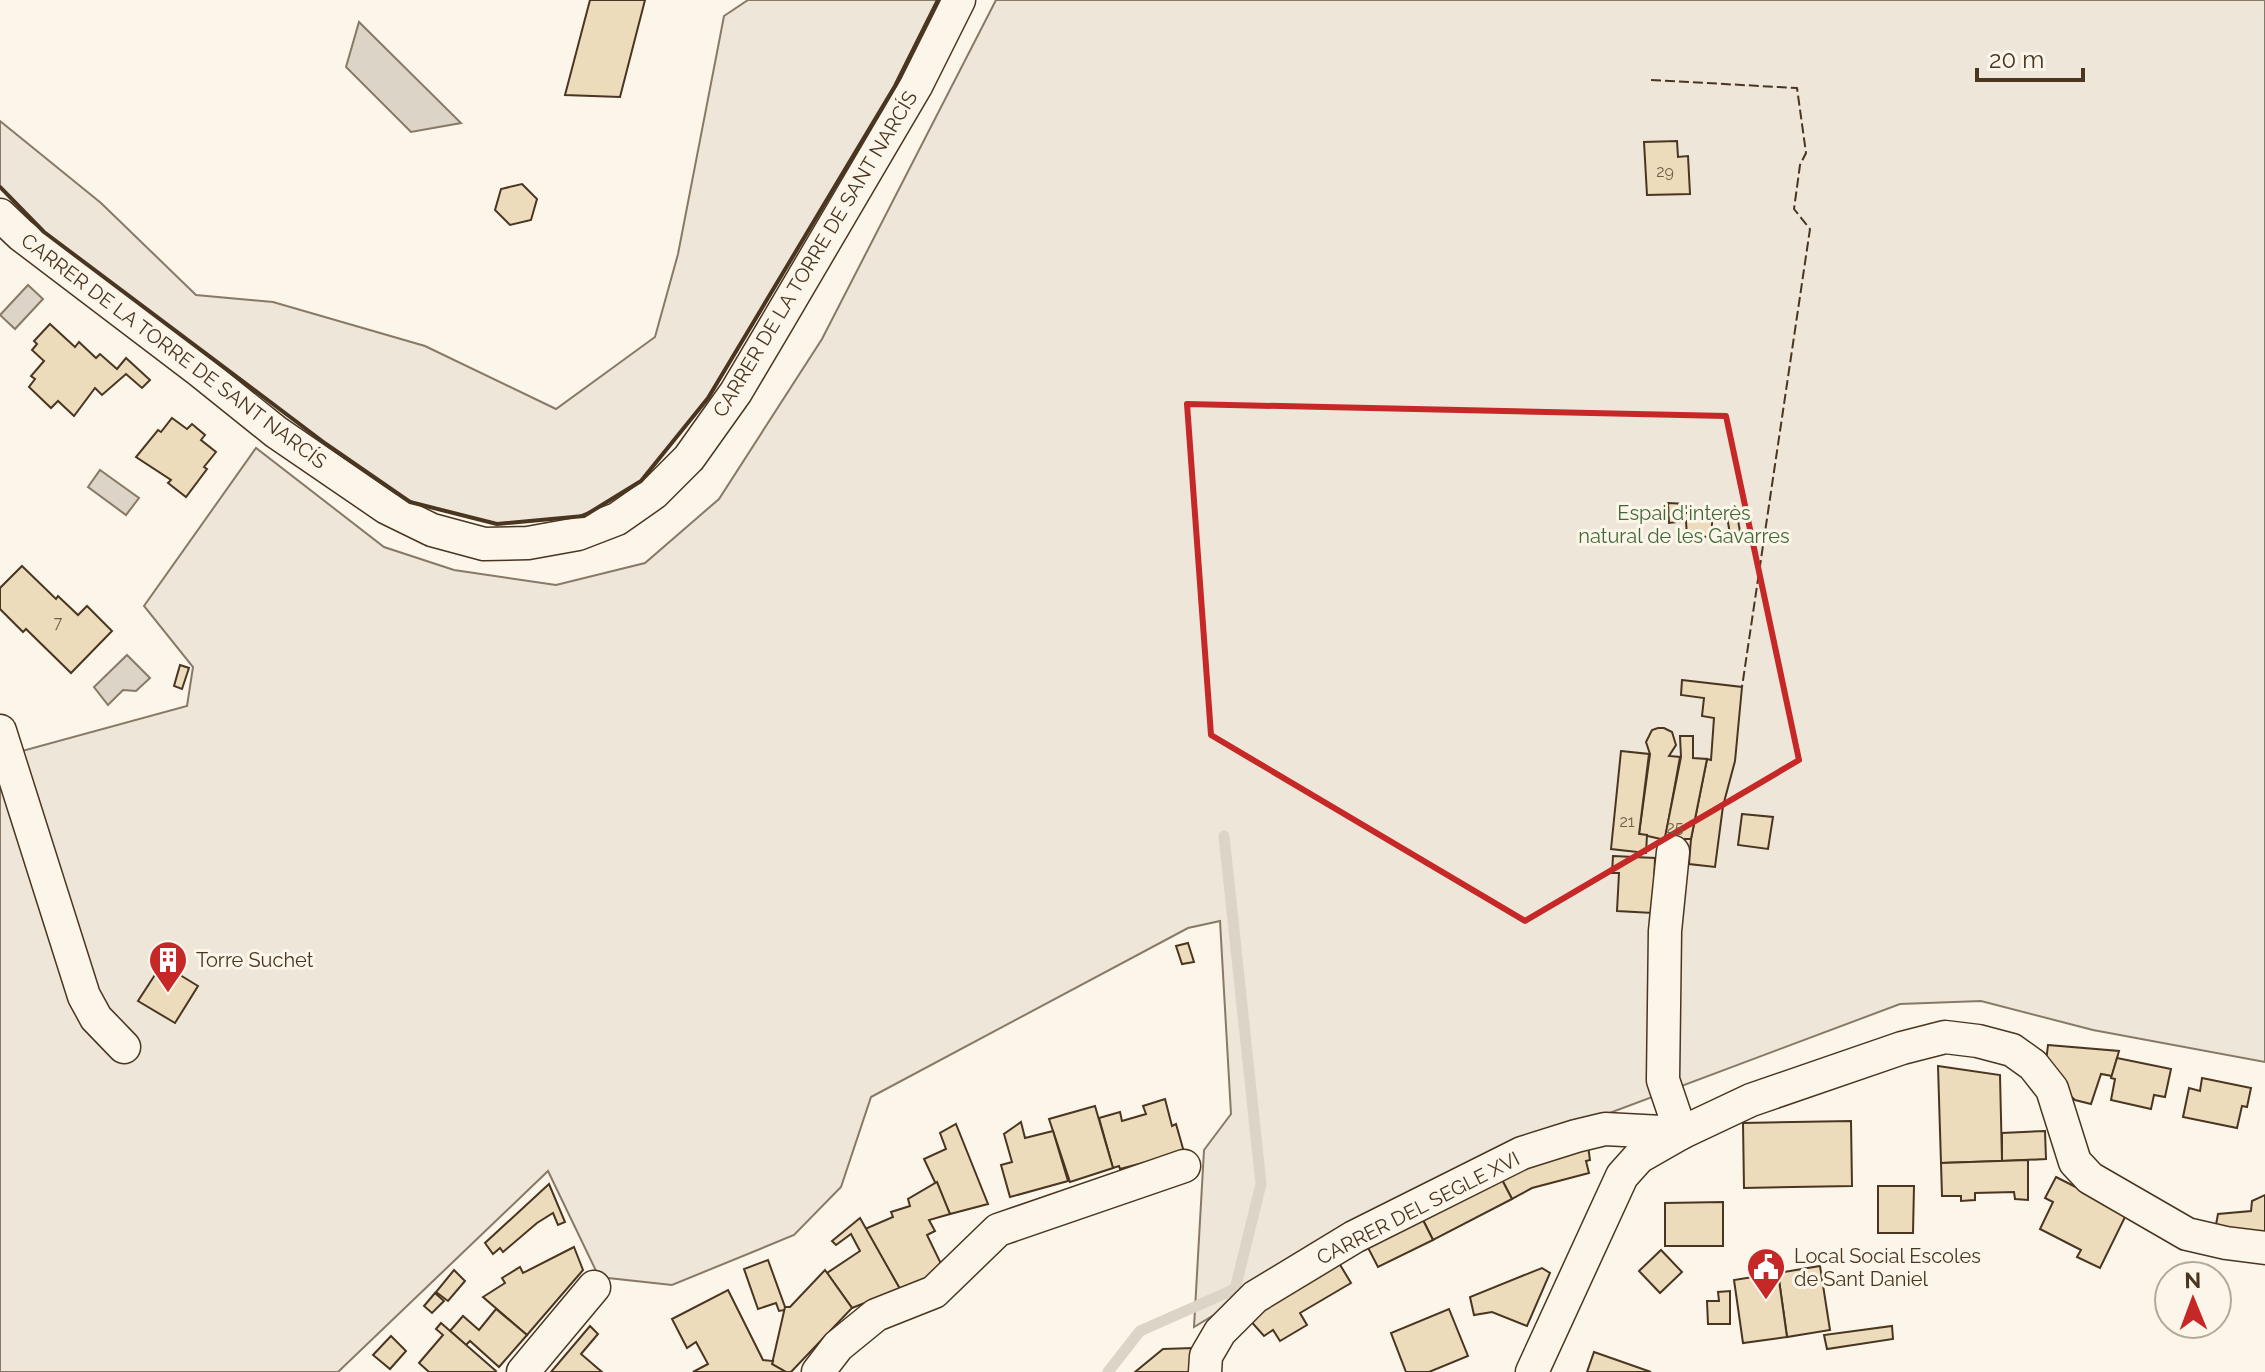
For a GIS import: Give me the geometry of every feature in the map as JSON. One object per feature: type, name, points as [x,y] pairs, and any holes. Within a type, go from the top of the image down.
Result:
[{"type":"street","name":"CARRER DE LA TORRE DE SANT NARCÍS","points":[[0,215],[21,235],[276,432],[387,508],[432,530],[484,544],[528,543],[578,534],[617,519],[654,493],[689,458],[736,392],[916,86],[959,0]]},
{"type":"street","points":[[0,731],[84,996],[96,1018],[124,1047]]},
{"type":"street","points":[[1673,852],[1665,931],[1663,1080],[1681,1133]]},
{"type":"street","points":[[1532,1372],[1622,1176],[1639,1157],[1751,1100],[1902,1048],[1945,1037],[2012,1050],[2033,1065],[2052,1089],[2075,1162],[2090,1178],[2187,1234],[2265,1248]]},
{"type":"street","name":"CARRER DEL SEGLE XVI","points":[[1205,1372],[1206,1356],[1220,1332],[1255,1297],[1354,1237],[1522,1153],[1605,1129],[1681,1133]]},
{"type":"street","points":[[818,1372],[838,1346],[876,1315],[934,1292],[998,1230],[1184,1166]]},
{"type":"street","points":[[523,1372],[594,1287]]},
{"type":"highlighted area","points":[[1187,404],[1726,416],[1799,760],[1525,921],[1211,735]]},
{"type":"green space","points":[[748,0],[938,0],[895,86],[709,398],[641,481],[584,516],[497,524],[410,502],[326,444],[44,232],[0,187],[0,121],[101,203],[196,295],[273,302],[425,346],[556,409],[655,337],[678,254],[724,16]]},
{"type":"green space","name":"Espai d'interès natural de les Gavarres","points":[[996,0],[2265,0],[2265,1062],[2093,1030],[1981,1001],[1900,1004],[1527,1144],[1420,1191],[1194,1327],[1204,1150],[1231,1114],[1220,921],[1188,928],[871,1097],[841,1187],[794,1235],[672,1285],[599,1277],[548,1171],[338,1372],[0,1372],[0,757],[187,706],[193,667],[144,606],[256,448],[384,547],[454,570],[556,585],[645,563],[719,499],[822,339]]},
{"type":"shaded area","points":[[359,22],[461,123],[411,132],[346,67]]},
{"type":"shaded area","points":[[28,285],[43,299],[15,329],[0,315]]},
{"type":"shaded area","points":[[100,470],[139,498],[126,515],[88,487]]},
{"type":"shaded area","points":[[127,655],[150,678],[136,691],[123,690],[108,705],[94,687]]},
{"type":"building","points":[[590,0],[645,0],[620,97],[565,95]]},
{"type":"building","points":[[1677,141],[1678,157],[1688,156],[1690,194],[1647,195],[1644,142]]},
{"type":"building","points":[[522,184],[537,199],[531,220],[510,225],[495,210],[501,189]]},
{"type":"building","points":[[50,324],[75,347],[79,342],[96,358],[100,354],[117,369],[126,358],[150,380],[142,388],[126,374],[102,395],[95,388],[74,416],[58,401],[51,408],[29,387],[35,379],[31,376],[44,361],[32,350],[37,344],[34,341]]},
{"type":"building","points":[[172,418],[187,429],[192,424],[205,435],[201,440],[216,452],[186,497],[168,483],[171,480],[136,457]]},
{"type":"building","points":[[1668,503],[1687,504],[1687,513],[1712,515],[1712,537],[1687,536],[1686,521],[1669,523]]},
{"type":"building","points":[[1737,515],[1741,537],[1731,539],[1727,517]]},
{"type":"building","points":[[22,566],[56,599],[58,596],[78,615],[87,606],[112,631],[71,673],[26,629],[23,632],[0,609],[0,588]]},
{"type":"building","points":[[180,665],[189,668],[182,689],[174,686]]},
{"type":"building","points":[[1682,680],[1742,687],[1735,761],[1723,806],[1715,867],[1689,864],[1707,759],[1711,760],[1714,718],[1702,716],[1704,698],[1681,695]]},
{"type":"building","points":[[1658,728],[1672,732],[1676,745],[1669,756],[1680,757],[1665,840],[1639,834],[1650,754],[1646,742],[1652,730]]},
{"type":"building","points":[[1680,736],[1693,736],[1693,758],[1707,759],[1691,839],[1684,839],[1684,842],[1665,837],[1681,757]]},
{"type":"building","points":[[1621,751],[1649,754],[1639,834],[1647,835],[1646,853],[1611,849]]},
{"type":"building","points":[[1742,814],[1773,817],[1768,849],[1738,845]]},
{"type":"building","points":[[1613,856],[1655,858],[1653,913],[1617,911],[1619,873],[1612,873]]},
{"type":"building","points":[[1188,943],[1194,962],[1182,964],[1176,946]]},
{"type":"building","name":"Torre Suchet","points":[[162,964],[198,986],[175,1023],[138,1001]]},
{"type":"building","points":[[2048,1045],[2119,1051],[2112,1076],[2101,1074],[2091,1104],[2075,1100],[2064,1090],[2046,1062]]},
{"type":"building","points":[[2117,1058],[2171,1069],[2165,1097],[2154,1095],[2151,1109],[2111,1100],[2115,1079],[2111,1078]]},
{"type":"building","points":[[1938,1066],[2000,1075],[2002,1161],[1941,1163]]},
{"type":"building","points":[[2202,1078],[2251,1088],[2247,1107],[2242,1106],[2237,1128],[2183,1117],[2189,1088],[2200,1091]]},
{"type":"building","points":[[1165,1099],[1172,1126],[1176,1124],[1184,1152],[1120,1169],[1119,1166],[1113,1168],[1099,1118],[1120,1112],[1122,1121],[1146,1114],[1143,1106]]},
{"type":"building","points":[[1095,1106],[1113,1168],[1070,1182],[1049,1119]]},
{"type":"building","points":[[1851,1121],[1852,1186],[1744,1188],[1743,1123]]},
{"type":"building","points":[[1021,1122],[1025,1138],[1053,1131],[1068,1181],[1010,1197],[1001,1165],[1012,1162],[1004,1134]]},
{"type":"building","points":[[956,1124],[988,1204],[950,1214],[924,1159],[946,1149],[940,1133]]},
{"type":"building","points":[[2045,1131],[2046,1159],[2002,1161],[2002,1133]]},
{"type":"building","points":[[1588,1146],[1590,1160],[1586,1161],[1589,1173],[1532,1188],[1512,1199],[1499,1174]]},
{"type":"building","points":[[2028,1160],[2028,1200],[2015,1199],[2014,1192],[1975,1193],[1975,1200],[1961,1201],[1961,1196],[1942,1196],[1941,1163]]},
{"type":"building","points":[[1499,1174],[1512,1199],[1433,1240],[1420,1214]]},
{"type":"building","points":[[2056,1177],[2127,1213],[2100,1268],[2077,1257],[2081,1250],[2040,1229],[2053,1202],[2045,1198]]},
{"type":"building","points":[[937,1182],[950,1214],[929,1220],[935,1231],[927,1235],[945,1272],[900,1289],[865,1229],[893,1217],[891,1212],[910,1206],[908,1199]]},
{"type":"building","points":[[549,1184],[565,1222],[558,1225],[553,1213],[503,1252],[500,1248],[493,1254],[485,1243]]},
{"type":"building","points":[[1878,1186],[1914,1186],[1913,1233],[1878,1233]]},
{"type":"building","points":[[2265,1195],[2265,1238],[2215,1230],[2218,1214],[2251,1211],[2252,1201]]},
{"type":"building","points":[[1723,1202],[1723,1246],[1665,1246],[1665,1203]]},
{"type":"building","points":[[1420,1214],[1433,1240],[1378,1267],[1365,1242]]},
{"type":"building","points":[[860,1218],[900,1289],[852,1308],[827,1273],[860,1251],[851,1234],[836,1245],[832,1241]]},
{"type":"building","points":[[574,1247],[583,1270],[527,1335],[483,1297],[505,1283],[502,1278],[520,1267],[523,1273]]},
{"type":"building","points":[[1661,1250],[1682,1272],[1660,1293],[1639,1271]]},
{"type":"building","points":[[1336,1258],[1351,1283],[1300,1313],[1307,1325],[1280,1341],[1273,1330],[1264,1336],[1247,1317]]},
{"type":"building","points":[[768,1260],[785,1310],[779,1311],[776,1303],[758,1309],[744,1269]]},
{"type":"building","points":[[1820,1266],[1830,1330],[1787,1337],[1778,1273]]},
{"type":"building","points":[[1542,1268],[1550,1273],[1527,1326],[1492,1312],[1474,1315],[1470,1297]]},
{"type":"building","points":[[454,1270],[465,1281],[448,1301],[436,1292]]},
{"type":"building","points":[[825,1270],[852,1308],[791,1372],[786,1372],[772,1364],[785,1307],[790,1307]]},
{"type":"building","points":[[1778,1273],[1787,1337],[1743,1343],[1734,1280]]},
{"type":"building","points":[[728,1290],[763,1360],[773,1361],[772,1364],[786,1372],[693,1372],[708,1364],[696,1342],[687,1348],[672,1319]]},
{"type":"building","points":[[1730,1291],[1730,1324],[1708,1324],[1707,1301],[1719,1301],[1718,1292]]},
{"type":"building","points":[[435,1293],[444,1301],[432,1313],[424,1306]]},
{"type":"building","points":[[496,1309],[527,1335],[499,1367],[470,1341],[466,1345],[450,1331],[463,1316],[479,1330]]},
{"type":"building","points":[[1449,1309],[1468,1356],[1429,1372],[1406,1372],[1391,1333]]},
{"type":"building","points":[[441,1323],[496,1371],[429,1372],[419,1363],[443,1335],[436,1329]]},
{"type":"building","points":[[590,1326],[598,1334],[581,1354],[602,1372],[551,1372]]},
{"type":"building","points":[[1892,1326],[1893,1339],[1827,1349],[1824,1335]]},
{"type":"building","points":[[391,1336],[406,1351],[390,1369],[373,1355]]},
{"type":"building","points":[[1193,1348],[1194,1372],[1135,1372],[1163,1349]]},
{"type":"building","points":[[1594,1352],[1651,1372],[1587,1372]]},
{"type":"waterway","points":[[1108,1372],[1140,1331],[1235,1289],[1261,1184],[1224,836]]},
{"type":"fence","points":[[1651,80],[1797,88],[1806,153],[1800,165],[1794,209],[1810,229],[1742,687]]},
{"type":"wall","points":[[0,187],[44,232],[326,444],[410,502],[497,524],[584,516],[641,481],[708,398],[895,86],[938,0]]},
{"type":"place","name":"Torre Suchet","points":[[168,994]]},
{"type":"place","name":"Local Social Escoles de Sant Daniel","points":[[1766,1301]]}]
